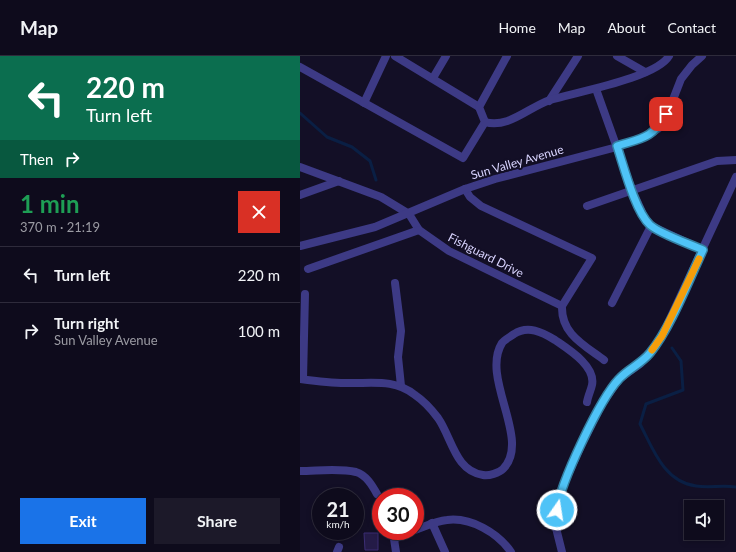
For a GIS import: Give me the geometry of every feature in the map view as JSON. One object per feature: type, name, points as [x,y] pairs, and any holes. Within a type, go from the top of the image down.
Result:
[{"type":"street","points":[[364,103],[386,56]]},
{"type":"street","points":[[300,67],[463,158],[485,122],[480,107],[395,56]]},
{"type":"street","points":[[433,78],[446,56]]},
{"type":"street","points":[[480,107],[507,56]]},
{"type":"street","points":[[549,101],[578,56]]},
{"type":"street","points":[[617,56],[645,72]]},
{"type":"street","points":[[485,122],[494,125],[504,122],[549,101],[596,89],[645,72],[666,62],[669,56]]},
{"type":"street","name":"Sun Valley Avenue","points":[[300,246],[375,227],[409,214],[465,189],[495,179],[617,146],[647,136],[658,129],[681,79],[692,65],[702,56]]},
{"type":"street","points":[[596,89],[632,190],[645,219],[652,226],[703,250]]},
{"type":"street","points":[[587,206],[717,161],[736,160]]},
{"type":"street","points":[[300,167],[381,197],[409,214]]},
{"type":"street","points":[[562,552],[555,524],[558,497],[580,448],[602,404],[619,379],[640,364],[662,336],[736,177]]},
{"type":"street","points":[[300,195],[340,181]]},
{"type":"street","points":[[465,189],[470,197],[482,206],[592,258],[562,306],[563,323],[568,331],[604,360]]},
{"type":"street","name":"Fishguard Drive","points":[[409,214],[419,230],[449,251],[562,306]]},
{"type":"street","points":[[612,303],[652,226]]},
{"type":"street","points":[[308,269],[419,230]]},
{"type":"street","points":[[395,283],[401,331],[398,357],[401,386]]},
{"type":"street","points":[[305,294],[301,379],[327,382],[381,382],[401,386],[414,394],[439,419],[466,468],[476,474],[488,476],[502,470],[511,457],[512,438],[498,378],[497,357],[502,342],[520,330],[532,329],[548,336],[577,355],[589,371],[593,383],[587,402]]},
{"type":"street","points":[[300,471],[326,470],[357,472],[371,482],[374,488]]},
{"type":"street","points":[[424,526],[448,520],[461,520],[483,528],[506,545],[511,552]]},
{"type":"street","points":[[432,523],[446,552]]},
{"type":"street","points":[[394,540],[396,552]]},
{"type":"building","points":[[364,533],[372,533],[372,540],[378,540],[378,550],[365,550]]},
{"type":"waterway","points":[[300,113],[327,137],[352,147],[370,161],[376,180]]},
{"type":"waterway","points":[[672,348],[681,361],[683,390],[646,404],[640,424],[655,454],[661,463],[676,478],[685,483],[696,486],[736,487]]},
{"type":"slow traffic","points":[[652,350],[662,336],[699,259]]},
{"type":"route","points":[[557,510],[558,497],[602,404],[619,379],[640,364],[662,336],[703,250],[652,226],[645,219],[632,190],[617,146],[647,136],[658,129],[666,114]]}]
